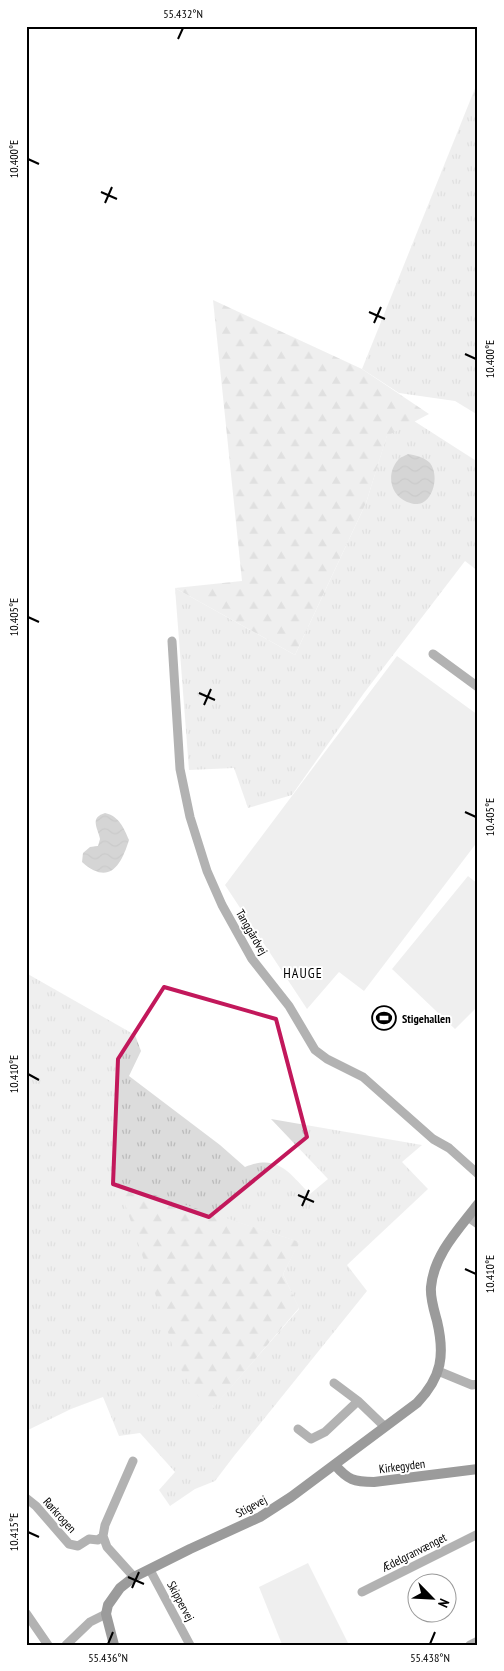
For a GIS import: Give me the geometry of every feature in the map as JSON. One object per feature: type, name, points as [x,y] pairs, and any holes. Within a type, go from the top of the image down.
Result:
[{"type":"street","name":"Tanggårdvej","points":[[172,641],[180,769],[190,817],[207,871],[222,905],[252,959],[289,1006],[315,1050],[327,1060],[363,1077],[433,1139],[448,1148],[478,1174]]},
{"type":"street","points":[[433,654],[478,688]]},
{"type":"street","name":"Stigevej","points":[[106,1614],[113,1596],[134,1577],[260,1517],[335,1465],[417,1403],[426,1394],[438,1372],[441,1348],[431,1288],[433,1274],[444,1249],[478,1204]]},
{"type":"street","points":[[468,1217],[478,1224]]},
{"type":"street","points":[[438,1372],[476,1383]]},
{"type":"street","points":[[334,1383],[358,1401],[385,1427]]},
{"type":"street","points":[[298,1429],[311,1439],[325,1432],[358,1401]]},
{"type":"street","points":[[133,1461],[105,1525],[103,1536],[107,1547],[134,1577]]},
{"type":"street","name":"Kirkegyden","points":[[335,1465],[345,1477],[358,1482],[374,1482],[478,1469]]},
{"type":"street","name":"Rørkrogen","points":[[26,1498],[36,1506],[69,1544],[78,1546],[89,1539],[98,1540],[103,1536]]},
{"type":"street","name":"Ædelgranvænget","points":[[362,1592],[478,1534]]},
{"type":"street","name":"Skippervej","points":[[150,1570],[190,1645]]},
{"type":"street","points":[[26,1613],[48,1645]]},
{"type":"street","points":[[66,1645],[90,1622],[106,1614],[114,1645]]},
{"type":"street","points":[[470,1645],[478,1641]]},
{"type":"highlighted area","points":[[164,987],[276,1019],[307,1137],[209,1217],[113,1184],[118,1059]]},
{"type":"green space","points":[[478,81],[478,415],[455,401],[399,393],[362,369]]},
{"type":"green space","points":[[213,300],[362,369],[429,414],[387,436],[366,503],[295,655],[175,588],[242,581]]},
{"type":"green space","points":[[414,421],[478,462],[478,571],[465,561],[364,693],[292,795],[248,808],[234,768],[189,770],[175,588],[295,655],[366,503],[387,435]]},
{"type":"green space","points":[[397,656],[478,715],[478,841],[364,991],[339,972],[307,1009],[225,885]]},
{"type":"green space","points":[[468,876],[478,884],[478,1006],[455,1029],[392,969]]},
{"type":"green space","points":[[26,973],[135,1035],[141,1051],[129,1076],[220,1145],[245,1167],[266,1163],[282,1167],[310,1194],[328,1179],[271,1119],[422,1145],[402,1162],[428,1189],[347,1265],[367,1291],[215,1481],[195,1489],[170,1506],[159,1490],[175,1472],[140,1433],[119,1436],[103,1397],[71,1409],[26,1431]],"holes":[[[119,1184],[299,1242],[283,1274],[299,1309],[209,1412]]]},
{"type":"green space","points":[[118,1183],[300,1242],[283,1274],[299,1308],[209,1413],[180,1368]]},
{"type":"green space","points":[[308,1563],[349,1645],[283,1645],[281,1642],[259,1587]]},
{"type":"water","points":[[408,454],[427,460],[434,472],[433,490],[426,500],[420,504],[401,499],[392,484],[391,478],[394,466],[399,459]]},
{"type":"water","points":[[105,813],[117,820],[123,827],[129,840],[118,865],[113,870],[100,872],[91,869],[82,862],[83,853],[90,847],[98,846],[100,839],[96,821],[100,815]]},
{"type":"place","name":"Stigehallen","points":[[384,1018]]},
{"type":"district","name":"HAUGE","points":[[303,973]]}]
